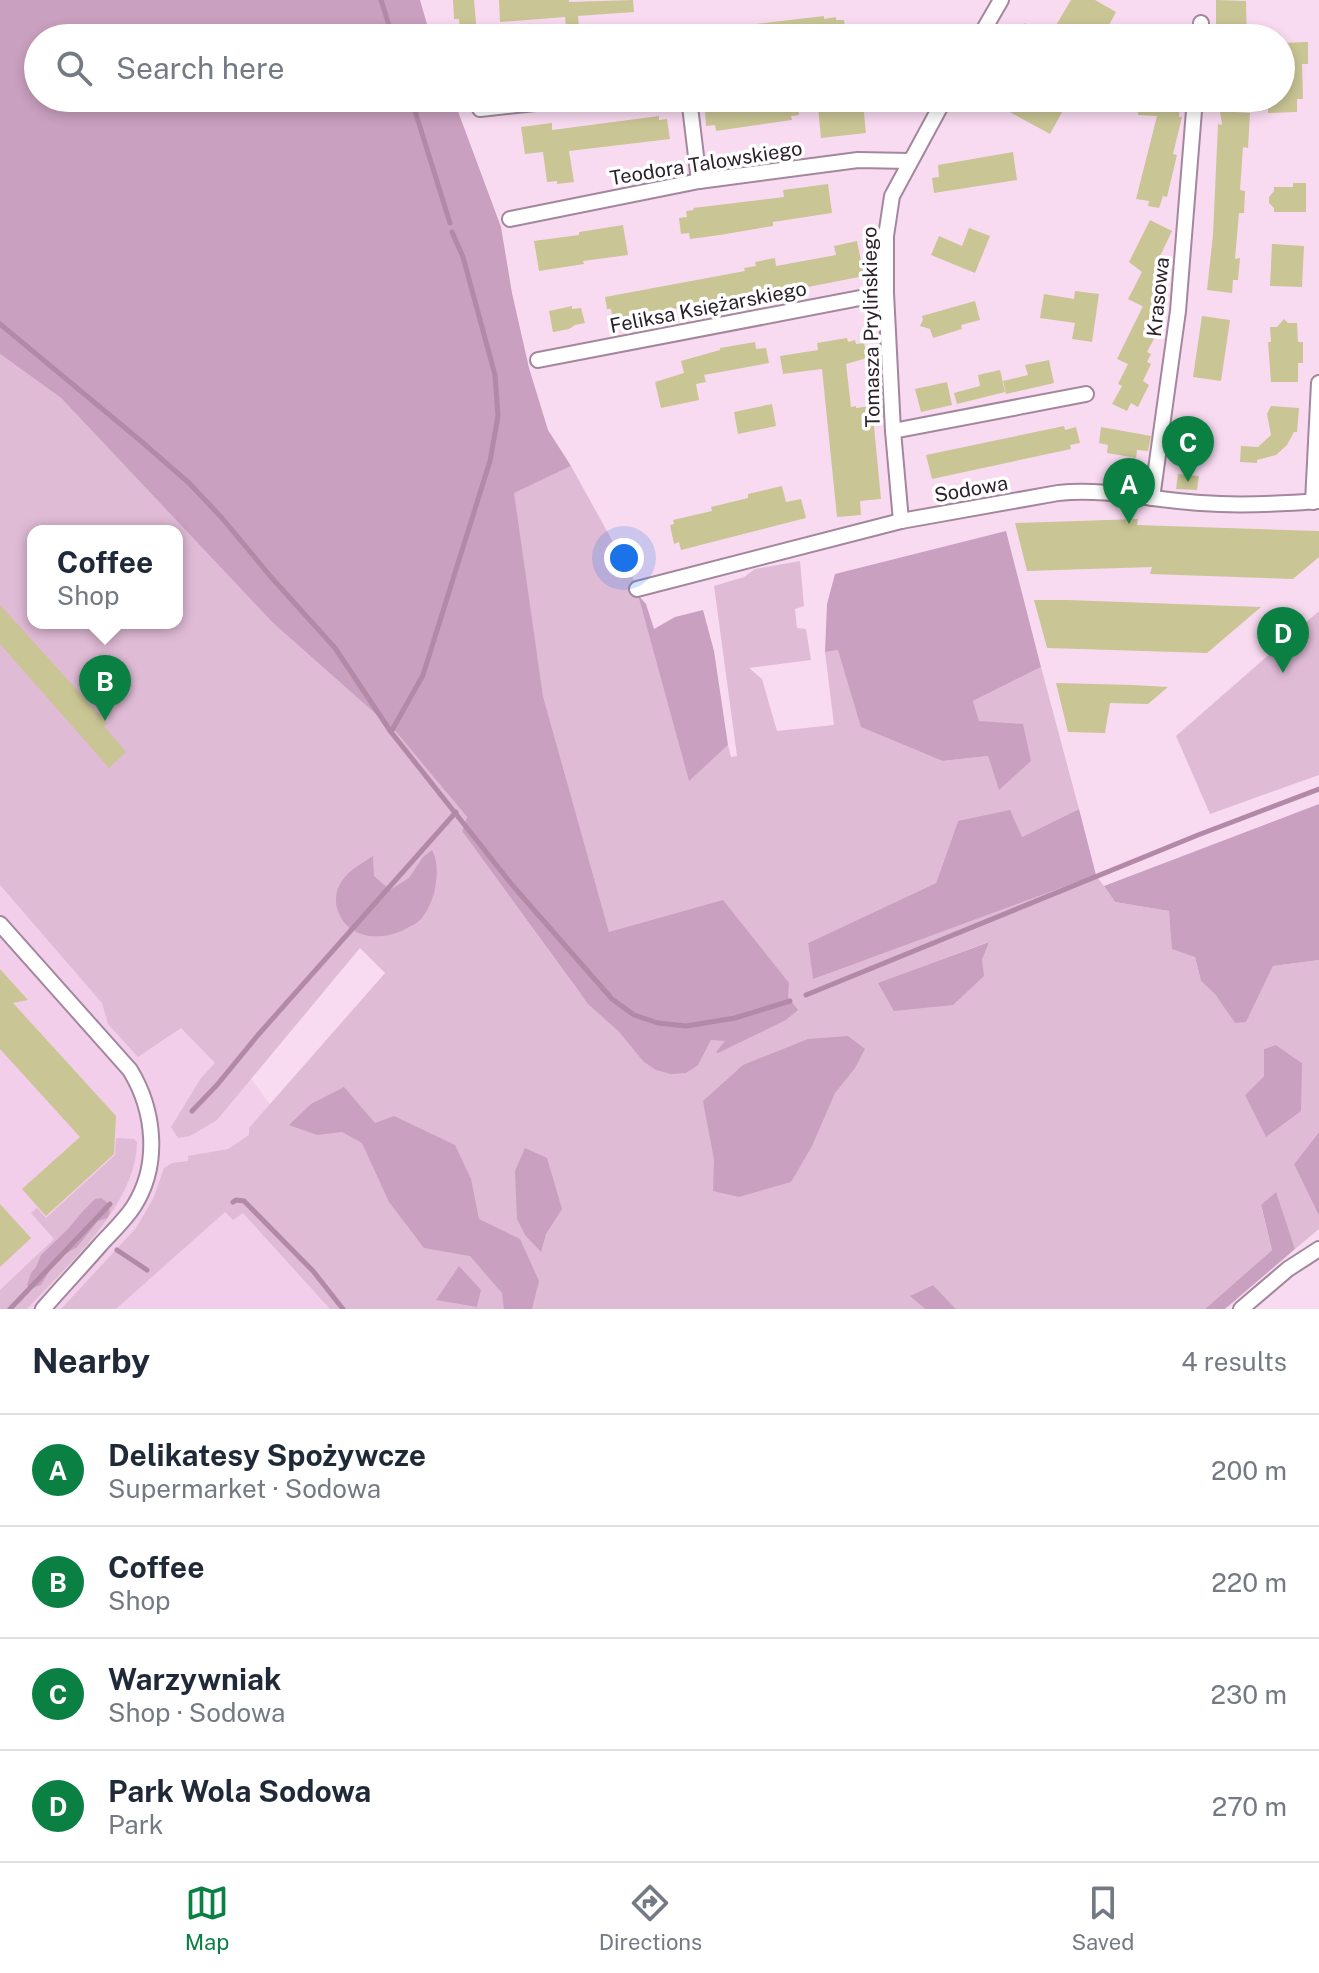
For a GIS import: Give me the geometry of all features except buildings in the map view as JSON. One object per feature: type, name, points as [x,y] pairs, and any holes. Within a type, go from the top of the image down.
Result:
[{"type":"street","points":[[987,24],[1001,0]]},
{"type":"street","points":[[691,112],[699,181]]},
{"type":"street","name":"Tomasza Prylińskiego","points":[[901,521],[893,431],[886,236],[892,196],[937,112]]},
{"type":"street","name":"Krasowa","points":[[1152,498],[1178,311],[1194,112]]},
{"type":"street","name":"Teodora Talowskiego","points":[[510,219],[699,181],[858,160],[910,161]]},
{"type":"street","name":"Feliksa Księżarskiego","points":[[538,360],[886,293]]},
{"type":"street","points":[[1316,502],[1319,383]]},
{"type":"street","points":[[893,431],[1086,394]]},
{"type":"street","name":"Sodowa","points":[[637,589],[901,521],[1078,491],[1201,503],[1251,505],[1316,502]]},
{"type":"street","points":[[0,924],[130,1070],[149,1115],[152,1148],[145,1180],[133,1207],[43,1309]]},
{"type":"street","points":[[1241,1309],[1288,1269],[1319,1249]]},
{"type":"shaded area","points":[[0,0],[420,0],[427,24],[24,24],[24,112],[458,112],[501,227],[529,368],[548,430],[571,466],[514,493],[543,696],[609,932],[723,900],[789,983],[788,997],[798,1010],[786,1020],[718,1053],[725,1041],[711,1040],[698,1065],[686,1073],[671,1074],[656,1070],[644,1062],[619,1032],[588,1004],[462,831],[467,817],[396,732],[273,623],[61,398],[0,354]]},
{"type":"shaded area","points":[[0,354],[61,398],[181,525],[27,525],[27,629],[183,629],[183,527],[273,623],[396,732],[467,817],[462,831],[579,992],[632,1047],[680,1056],[707,1048],[710,1040],[726,1042],[797,1010],[788,997],[609,933],[543,696],[513,493],[571,466],[634,580],[689,780],[728,745],[731,757],[737,756],[714,586],[744,577],[755,569],[800,561],[804,606],[795,609],[797,628],[806,629],[811,660],[749,668],[762,679],[777,731],[834,725],[825,652],[838,650],[943,761],[988,756],[999,789],[973,701],[1041,667],[1079,809],[1022,837],[958,821],[936,883],[808,943],[813,978],[1096,875],[1115,902],[1169,911],[1195,957],[1201,981],[1215,993],[1235,1023],[1246,1021],[1273,966],[1319,960],[1319,1132],[1294,1164],[1319,1216],[1319,1229],[1295,1249],[1275,1193],[1261,1206],[1272,1250],[1205,1309],[956,1309],[933,1285],[911,1296],[925,1309],[330,1309],[243,1213],[233,1220],[225,1212],[116,1309],[61,1309],[136,1228],[153,1199],[164,1168],[172,1163],[188,1161],[188,1156],[228,1149],[249,1135],[249,1128],[385,973],[360,948],[217,1120],[190,1136],[178,1138],[171,1127],[201,1078],[215,1063],[181,1028],[138,1057],[108,1024],[102,1003],[0,885]],"holes":[[[988,942],[982,960],[879,984],[879,983]],[[1276,1045],[1302,1063],[1245,1095],[1264,1076],[1264,1049]]]},
{"type":"shaded area","points":[[1006,531],[1041,667],[973,701],[979,721],[1023,724],[1031,761],[999,790],[988,756],[943,761],[861,727],[838,650],[825,652],[827,604],[835,574]]},
{"type":"shaded area","points":[[638,595],[646,604],[654,629],[675,617],[703,610],[714,651],[728,745],[689,781]]},
{"type":"shaded area","points":[[1319,611],[1319,775],[1210,814],[1176,736]]},
{"type":"shaded area","points":[[1319,804],[1319,960],[1273,966],[1246,1022],[1235,1023],[1215,994],[1201,981],[1195,957],[1172,949],[1169,911],[1115,902],[1104,886]]},
{"type":"shaded area","points":[[1079,809],[1096,875],[813,979],[808,943],[936,883],[958,821],[1010,810],[1022,837]]},
{"type":"shaded area","points":[[0,833],[250,1077],[421,1309],[0,1309]]},
{"type":"shaded area","points":[[432,850],[437,877],[434,893],[427,911],[418,922],[389,935],[367,936],[349,927],[342,919],[336,905],[337,892],[343,879],[355,868],[373,856],[374,876],[390,890],[409,878],[423,857]]},
{"type":"shaded area","points":[[989,942],[982,960],[984,976],[953,1005],[894,1011],[878,983]]},
{"type":"shaded area","points":[[848,1036],[865,1049],[855,1068],[835,1093],[812,1146],[791,1182],[739,1197],[713,1191],[714,1160],[703,1101],[743,1065],[808,1039]]},
{"type":"shaded area","points":[[1276,1045],[1302,1063],[1301,1111],[1266,1137],[1245,1095],[1264,1076],[1264,1049]]},
{"type":"shaded area","points":[[344,1087],[375,1123],[394,1116],[455,1145],[471,1179],[479,1219],[520,1239],[539,1281],[532,1309],[504,1309],[502,1293],[470,1256],[424,1248],[389,1202],[362,1143],[342,1132],[317,1135],[289,1125],[311,1104]]},
{"type":"shaded area","points":[[1319,1132],[1319,1216],[1294,1164]]},
{"type":"shaded area","points":[[118,1138],[137,1142],[134,1166],[113,1211],[80,1253],[27,1309],[0,1309],[0,1290],[54,1239],[31,1213],[37,1208],[46,1218],[115,1155]]},
{"type":"shaded area","points":[[525,1148],[547,1158],[562,1209],[546,1234],[541,1252],[525,1235],[517,1219],[515,1171]]},
{"type":"shaded area","points":[[1276,1192],[1295,1249],[1225,1309],[1205,1309],[1272,1250],[1261,1205]]},
{"type":"shaded area","points":[[101,1198],[108,1203],[110,1212],[107,1218],[98,1221],[77,1247],[60,1257],[41,1285],[29,1288],[31,1273],[41,1255],[95,1199]]},
{"type":"shaded area","points":[[459,1266],[481,1290],[477,1307],[436,1300]]},
{"type":"shaded area","points":[[933,1285],[956,1309],[925,1309],[910,1296]]},
{"type":"waterway","points":[[381,0],[389,24]]},
{"type":"waterway","points":[[415,112],[450,223]]},
{"type":"waterway","points":[[391,732],[423,675],[490,461],[498,416],[495,375],[463,257],[452,232]]},
{"type":"waterway","points":[[0,324],[189,483],[222,518],[335,648],[391,732],[513,886],[612,999],[634,1015],[658,1023],[686,1026],[735,1018],[790,1001]]},
{"type":"waterway","points":[[806,995],[1198,835],[1319,789]]},
{"type":"waterway","points":[[192,1111],[456,812]]},
{"type":"waterway","points":[[233,1202],[244,1201],[313,1271],[343,1309]]},
{"type":"waterway","points":[[10,1309],[110,1204]]},
{"type":"waterway","points":[[117,1250],[147,1270]]},
{"type":"place","name":"Warzywniak","points":[[1188,482]]},
{"type":"place","name":"Delikatesy Spożywcze","points":[[1129,524]]},
{"type":"place","name":"Park Wola Sodowa","points":[[1283,673]]},
{"type":"place","name":"Coffee","points":[[105,721]]}]
